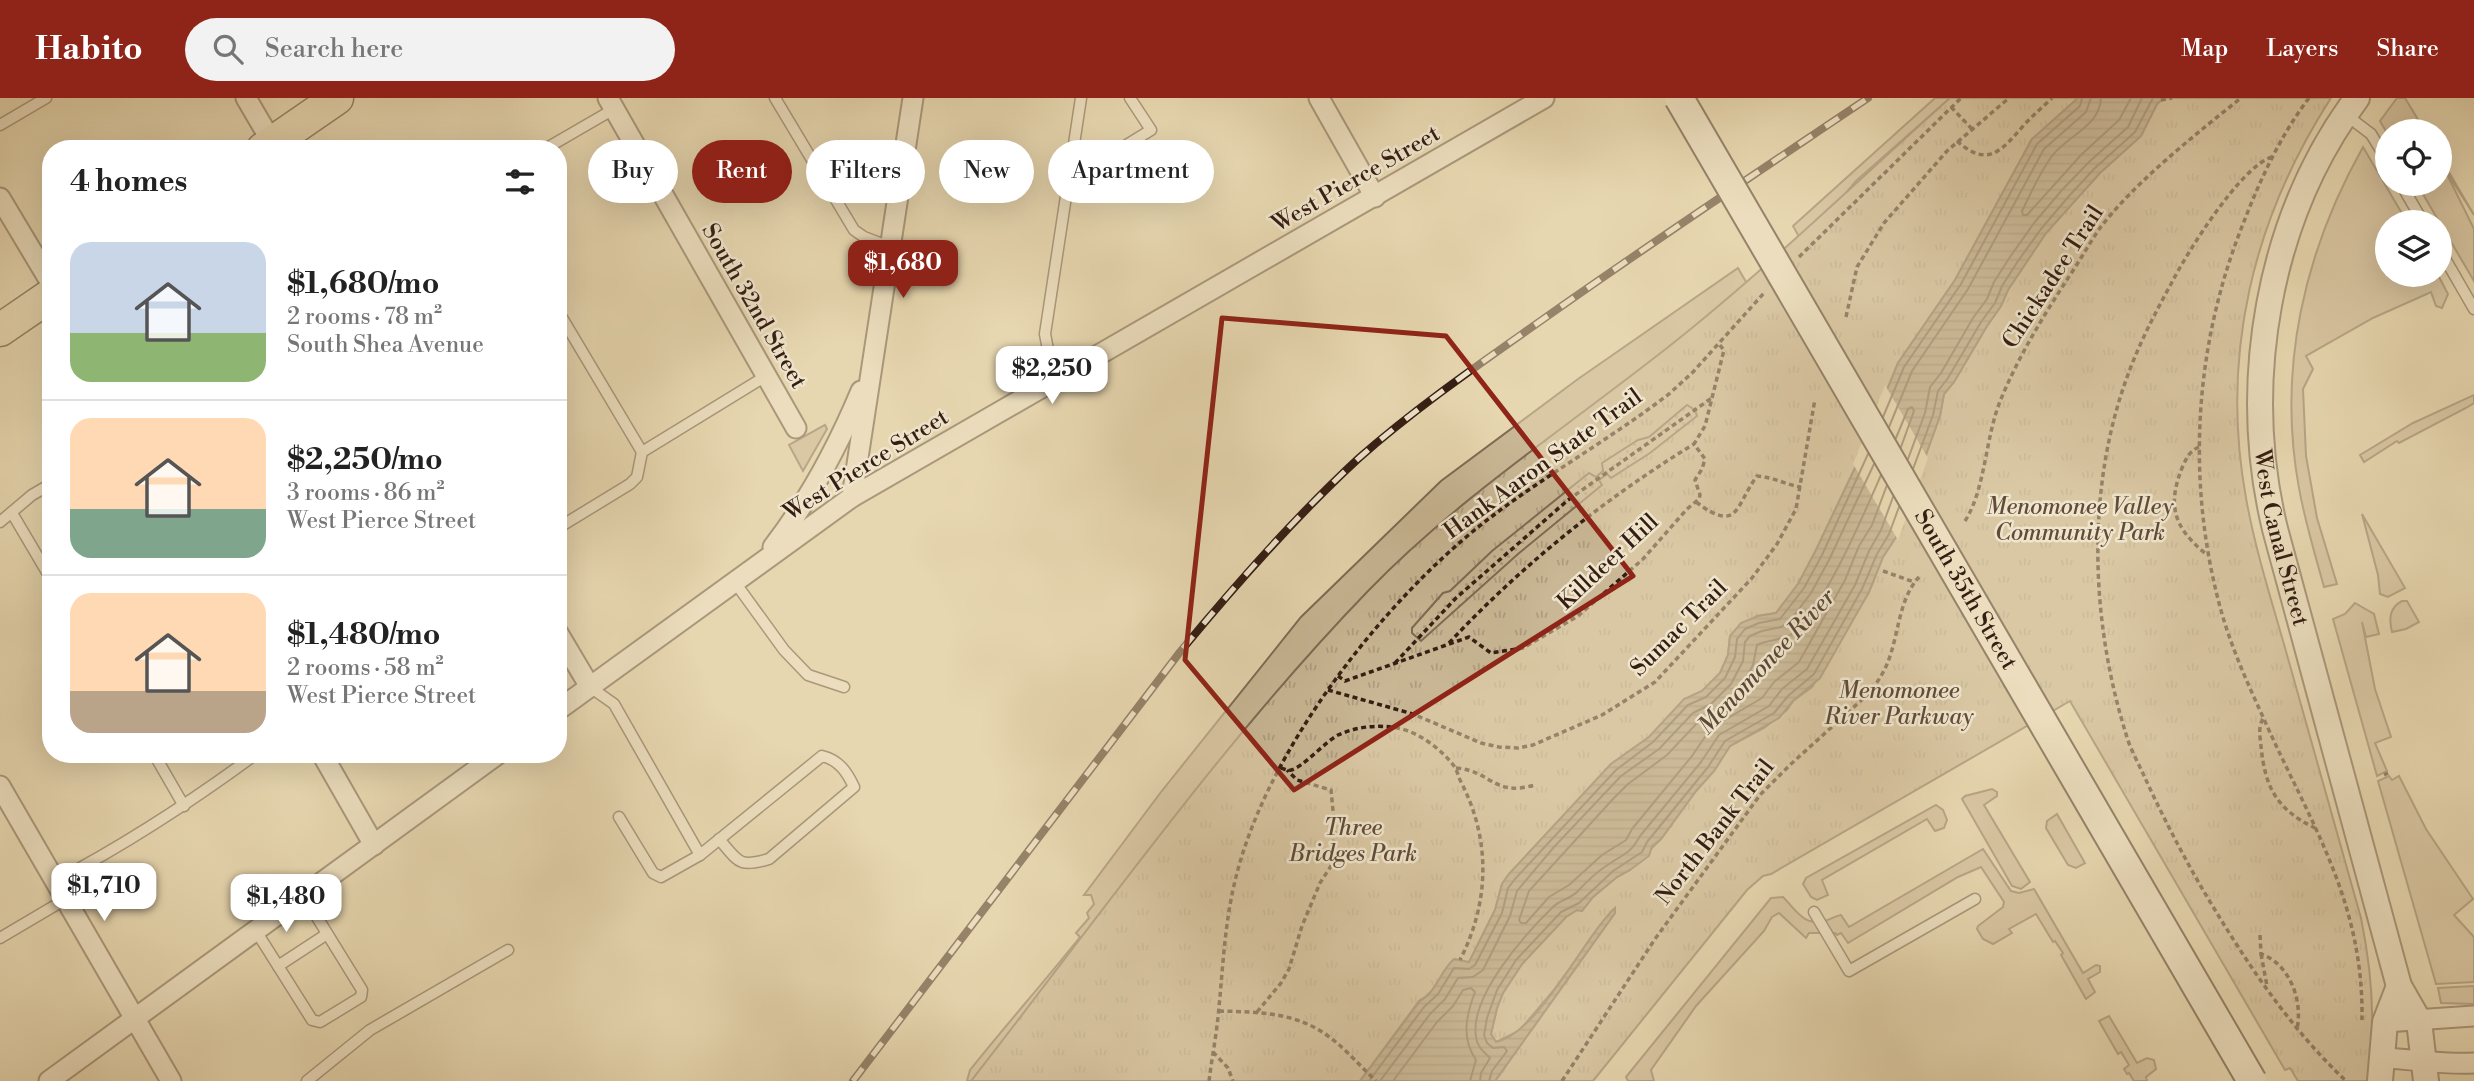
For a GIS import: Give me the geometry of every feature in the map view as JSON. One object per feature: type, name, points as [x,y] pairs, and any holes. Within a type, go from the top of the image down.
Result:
[{"type":"main road","points":[[280,140],[337,98]]},
{"type":"main road","name":"South 35th Street","points":[[1679,98],[2252,1081]]},
{"type":"main road","points":[[0,330],[42,301]]},
{"type":"street","points":[[246,98],[267,140]]},
{"type":"street","points":[[852,497],[913,98]]},
{"type":"street","points":[[1319,98],[1375,197]]},
{"type":"street","name":"West Pierce Street","points":[[567,704],[852,497],[1544,98]]},
{"type":"street","name":"South 32nd Street","points":[[611,104],[796,428]]},
{"type":"street","name":"West Canal Street","points":[[2352,106],[2308,182],[2276,275],[2261,352],[2261,434],[2265,478],[2275,529],[2399,986],[2418,1021],[2426,1070]]},
{"type":"street","points":[[0,198],[42,268]]},
{"type":"street","points":[[760,563],[784,533],[826,467],[873,364]]},
{"type":"street","points":[[567,649],[590,687]]},
{"type":"street","points":[[327,763],[374,845]]},
{"type":"street","points":[[49,1081],[486,763]]},
{"type":"street","points":[[0,786],[171,1081]]},
{"type":"street","points":[[2399,986],[2385,1022],[2381,1069],[2426,1070],[2474,1063]]},
{"type":"street","points":[[2385,1022],[2474,1016]]},
{"type":"lane","points":[[0,125],[46,98]]},
{"type":"lane","points":[[775,98],[854,230],[890,247]]},
{"type":"lane","points":[[1074,140],[1081,98]]},
{"type":"lane","points":[[1130,98],[1151,130],[1135,140]]},
{"type":"lane","points":[[1685,98],[1708,137]]},
{"type":"lane","points":[[558,140],[611,104]]},
{"type":"lane","points":[[2352,106],[2375,140]]},
{"type":"lane","points":[[1054,382],[1045,334],[1065,203]]},
{"type":"lane","points":[[2452,271],[2474,309]]},
{"type":"lane","points":[[567,326],[642,452],[637,477],[630,484],[567,522]]},
{"type":"lane","points":[[642,452],[766,376]]},
{"type":"lane","points":[[0,522],[42,489]]},
{"type":"lane","points":[[12,513],[42,564]]},
{"type":"lane","points":[[734,581],[784,650],[808,675],[844,687]]},
{"type":"lane","points":[[590,687],[614,704],[700,855]]},
{"type":"lane","points":[[619,817],[653,873],[661,877],[700,855],[719,839],[822,756],[835,759],[854,787],[769,859],[751,864],[740,862],[719,839]]},
{"type":"lane","points":[[159,763],[184,806]]},
{"type":"lane","points":[[56,881],[105,855],[184,806],[244,763]]},
{"type":"lane","points":[[256,932],[312,1020],[320,1022],[361,997],[362,990],[304,896]]},
{"type":"lane","points":[[0,938],[67,899]]},
{"type":"lane","points":[[1814,912],[1849,971],[1975,899]]},
{"type":"lane","points":[[278,966],[327,934]]},
{"type":"lane","points":[[307,1081],[370,1030],[508,950]]},
{"type":"path","points":[[1797,260],[1961,98]]},
{"type":"path","points":[[1846,317],[1857,267],[1871,241],[1956,141],[1973,130],[2009,98]]},
{"type":"path","points":[[1956,141],[1968,151],[1979,154],[1986,155],[2001,150],[2052,98]]},
{"type":"path","points":[[2161,100],[2172,98]]},
{"type":"path","name":"Chickadee Trail","points":[[1965,521],[1973,506],[1990,429],[2007,386],[2040,324],[2100,228],[2138,187],[2205,126],[2241,98]]},
{"type":"path","points":[[1951,107],[1973,130]]},
{"type":"path","points":[[2272,157],[2257,165],[2211,220],[2182,263],[2143,337],[2115,414],[2101,491],[2099,573],[2106,648],[2126,736],[2191,869],[2227,929],[2297,1029],[2346,1081]]},
{"type":"path","name":"Hank Aaron State Trail","points":[[1209,1081],[1226,931],[1235,881],[1254,823],[1281,768],[1328,690],[1388,615],[1429,570],[1508,505],[1669,394],[1772,285]]},
{"type":"path","points":[[1449,643],[1518,574],[1557,542],[1654,469],[1694,444],[1705,426],[1713,397],[1724,350],[1718,343]]},
{"type":"path","points":[[1393,664],[1456,598],[1559,508],[1713,397]]},
{"type":"path","name":"Sumac Trail","points":[[1328,690],[1413,714],[1481,743],[1499,747],[1518,748],[1549,739],[1602,715],[1655,682],[1752,578],[1790,524],[1801,486],[1815,399]]},
{"type":"path","points":[[1694,444],[1705,459],[1695,480],[1700,495],[1696,502],[1715,515],[1724,517],[1736,509],[1757,476],[1775,477],[1801,486]]},
{"type":"path","points":[[2199,447],[2190,453],[2185,461],[2175,487],[2173,502],[2182,529],[2209,555]]},
{"type":"path","name":"Killdeer Hill","points":[[1338,676],[1345,681],[1469,637],[1491,653],[1523,648],[1539,637],[1570,623],[1643,559],[1696,502]]},
{"type":"path","points":[[1883,570],[1914,582]]},
{"type":"path","name":"North Bank Trail","points":[[1562,1081],[1654,939],[1760,795],[1867,696],[1876,684],[1889,659],[1902,610],[1914,582],[1919,577]]},
{"type":"path","points":[[2263,719],[2260,723],[2262,754],[2270,789],[2284,807],[2316,829]]},
{"type":"path","points":[[1287,770],[1299,767],[1327,742],[1341,734],[1373,726],[1411,732],[1426,740],[1456,768],[1476,816],[1484,863],[1480,908],[1475,928],[1460,960]]},
{"type":"path","points":[[1257,1012],[1289,969],[1302,926],[1333,857],[1335,831],[1331,790],[1297,780],[1281,768]]},
{"type":"path","points":[[1456,768],[1469,770],[1504,788],[1518,790],[1535,785]]},
{"type":"path","points":[[2260,935],[2268,988]]},
{"type":"path","points":[[2261,954],[2275,962],[2295,991],[2299,1003],[2297,1029]]},
{"type":"path","points":[[1219,1011],[1257,1012],[1304,1023],[1326,1034],[1376,1081]]},
{"type":"path","points":[[1213,1052],[1228,1069],[1233,1081]]},
{"type":"highlighted area","points":[[1222,318],[1446,336],[1633,576],[1294,790],[1185,660]]},
{"type":"green space","points":[[1935,98],[1950,98],[1856,181],[1803,244],[1793,226]]},
{"type":"green space","name":"Three Bridges Park","points":[[1950,98],[2078,98],[2032,139],[1955,280],[1898,363],[1855,468],[1798,584],[1776,613],[1757,616],[1730,636],[1728,655],[1720,673],[1702,691],[1684,700],[1649,737],[1611,764],[1509,874],[1502,884],[1495,910],[1469,963],[1455,959],[1450,964],[1360,1081],[971,1081],[1212,769],[1314,649],[1368,591],[1477,493],[1708,315]]},
{"type":"green space","name":"Menomonee Valley Community Park","points":[[2164,98],[2331,98],[2281,191],[2263,240],[2241,340],[2237,392],[2239,445],[2250,519],[2361,918],[2372,999],[2372,1040],[2367,1081],[2298,1081],[2290,1068],[2285,1070],[2070,701],[1771,874],[1763,876],[1747,890],[1593,1081],[1495,1081],[1615,913],[1613,910],[1553,991],[1519,1031],[1496,1042],[1491,1034],[1497,1008],[1503,993],[1522,964],[1566,917],[1577,910],[1582,911],[1593,897],[1630,870],[1661,839],[1730,746],[1764,728],[1812,687],[1869,592],[1883,557],[1896,537],[1940,416],[1944,394],[2046,233],[2100,173],[2141,136],[2157,104]]},
{"type":"green space","points":[[2397,98],[2405,98],[2418,119],[2381,119]]},
{"type":"green space","points":[[2363,147],[2375,167],[2375,196],[2392,196],[2400,210],[2375,210],[2375,287],[2444,287],[2448,294],[2442,308],[2436,306],[2431,292],[2373,318],[2306,356],[2313,369],[2303,389],[2306,456],[2317,518],[2337,584],[2324,587],[2301,501],[2293,443],[2291,399],[2294,355],[2311,270],[2342,187]]},
{"type":"green space","points":[[2452,177],[2474,215],[2452,181]]},
{"type":"green space","points":[[2452,184],[2474,229],[2474,281],[2452,244],[2452,210],[2432,210],[2424,196],[2452,196]]},
{"type":"green space","points":[[1738,268],[1753,294],[1200,1081],[967,1081],[970,1070],[1080,937],[1076,933],[1089,918],[1087,913],[1094,904],[1091,895],[1084,895],[1161,792],[1301,617],[1441,481],[1578,379]]},
{"type":"green space","points":[[2474,395],[2474,403],[2466,408],[2399,443],[2397,441],[2364,462],[2360,455],[2413,423]]},
{"type":"green space","points":[[1687,405],[1695,410],[1697,416],[1650,453],[1611,478],[1607,474],[1599,480],[1602,485],[1518,554],[1421,641],[1412,633],[1412,628],[1443,593],[1450,591],[1492,551],[1589,473],[1596,477],[1603,471],[1602,463],[1638,440],[1649,437]]},
{"type":"green space","points":[[825,425],[827,429],[803,471],[789,445]]},
{"type":"green space","points":[[2362,514],[2405,588],[2388,597],[2380,594],[2378,575]]},
{"type":"green space","points":[[2402,601],[2407,601],[2419,622],[2392,632],[2391,614]]},
{"type":"green space","points":[[2355,603],[2374,614],[2379,634],[2366,637],[2362,622],[2375,689],[2391,737],[2375,743],[2387,771],[2377,776],[2333,619],[2345,614]]},
{"type":"green space","points":[[2389,776],[2392,780],[2399,776],[2426,829],[2473,899],[2454,915],[2474,937],[2474,982],[2436,984],[2378,781]]},
{"type":"green space","points":[[1992,789],[1997,792],[1997,796],[1984,805],[2030,882],[2021,889],[2012,886],[1962,799]]},
{"type":"green space","points":[[1936,805],[1943,810],[1947,820],[1944,828],[1935,831],[1927,819],[1822,880],[1828,895],[1817,900],[1811,897],[1803,884],[1806,878]]},
{"type":"green space","points":[[2057,814],[2085,863],[2076,868],[2068,865],[2046,828],[2047,821]]},
{"type":"green space","points":[[1983,849],[2011,891],[2019,893],[2034,889],[2083,973],[2096,965],[2100,966],[2100,972],[2088,979],[2095,992],[2086,999],[2061,955],[2063,953],[2036,914],[2009,929],[2012,933],[1993,944],[1983,939],[1978,926],[2003,907],[2004,902],[1981,867],[1958,877],[1848,943],[1841,933],[1809,933],[1806,938],[1779,913],[1772,917],[1764,931],[1696,1006],[1651,1070],[1654,1081],[1628,1081],[1626,1077],[1771,898],[1783,897],[1801,916],[1811,921],[1825,921],[1841,915],[1849,927]]},
{"type":"green space","points":[[2474,986],[2474,1004],[2441,1003],[2438,988]]},
{"type":"green space","points":[[2109,1016],[2137,1063],[2147,1058],[2154,1060],[2156,1069],[2146,1077],[2147,1081],[2134,1081],[2124,1069],[2129,1065],[2121,1052],[2118,1054],[2099,1021]]},
{"type":"water","name":"Menomonee River","points":[[2078,98],[2164,98],[2157,104],[2141,136],[2100,173],[2046,233],[1944,394],[1940,416],[1896,537],[1883,557],[1869,592],[1820,678],[1793,701],[1779,718],[1730,746],[1661,839],[1652,846],[1649,856],[1617,877],[1593,897],[1582,911],[1577,910],[1566,917],[1522,964],[1503,993],[1497,1008],[1491,1034],[1496,1042],[1513,1034],[1529,1021],[1615,908],[1615,913],[1495,1081],[1360,1081],[1420,1001],[1431,992],[1449,964],[1454,959],[1469,962],[1495,910],[1502,884],[1509,874],[1611,764],[1649,737],[1684,699],[1702,691],[1720,673],[1728,655],[1730,636],[1741,623],[1776,613],[1798,584],[1855,468],[1898,363],[1955,280],[2032,139]]},
{"type":"pier","points":[[1885,385],[1928,458],[1898,540],[1853,464]]},
{"type":"railway","points":[[853,1081],[1180,652],[1222,601],[1311,504],[1359,458],[1476,366],[1868,98]]},
{"type":"park label","name":"Menomonee River Parkway","points":[[1899,704]]}]
